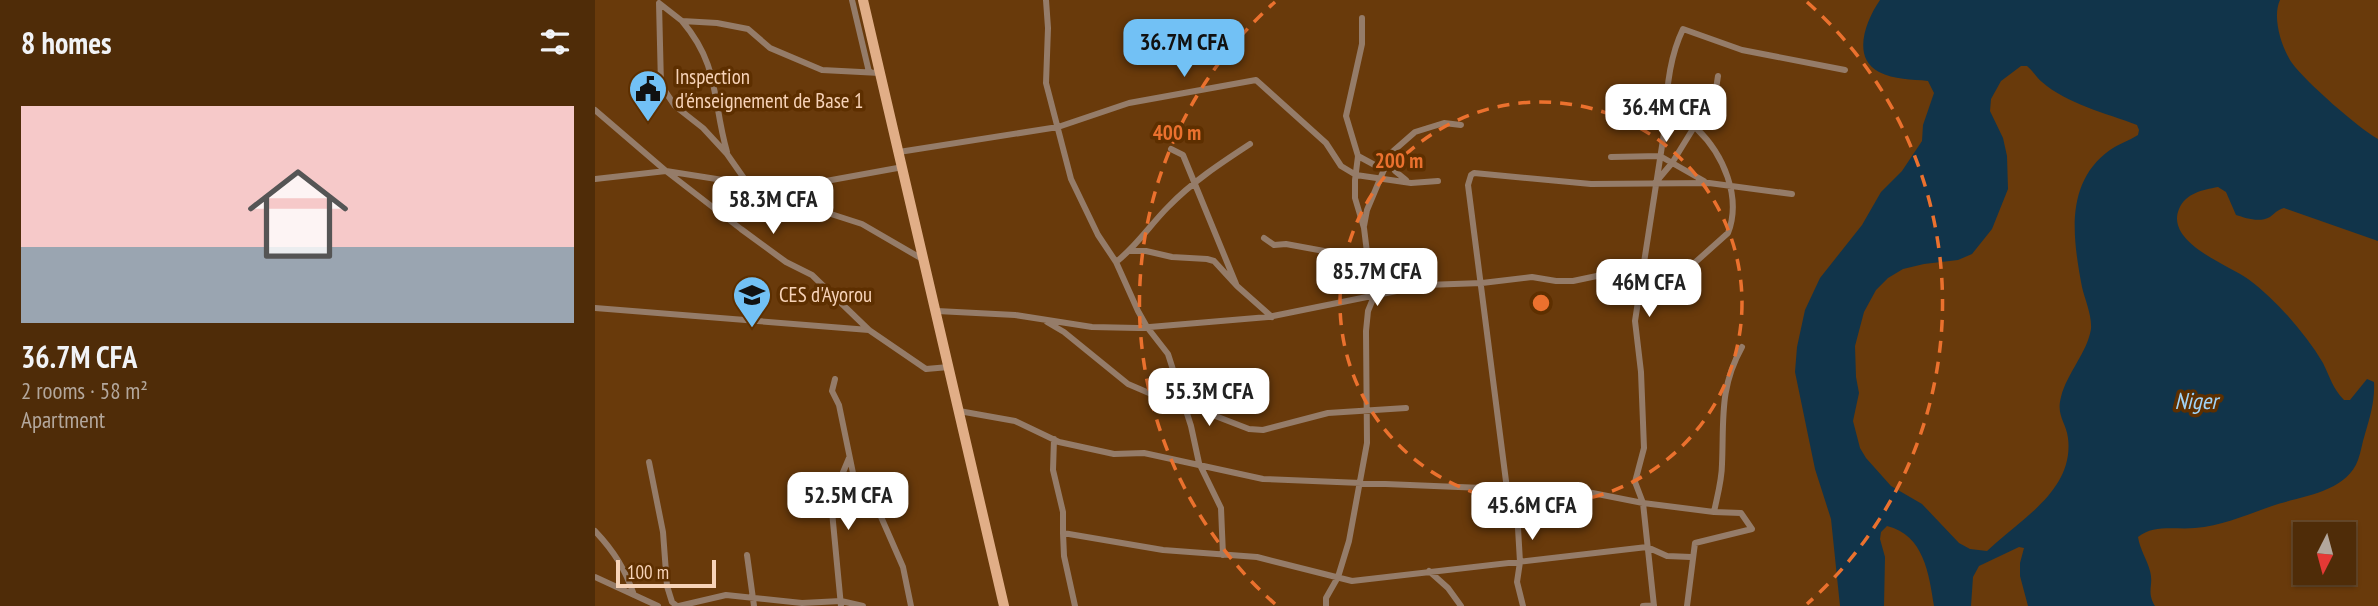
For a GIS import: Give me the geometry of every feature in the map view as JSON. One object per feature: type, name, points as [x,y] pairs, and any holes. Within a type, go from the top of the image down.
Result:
[{"type":"main road","points":[[863,0],[875,73],[899,152],[926,261],[1004,606]]},
{"type":"street","points":[[682,21],[717,23],[748,29],[770,48],[822,70],[875,73],[852,0]]},
{"type":"street","points":[[1046,0],[1046,83],[1056,127],[1076,191],[1098,235],[1116,262],[1147,327],[1168,354],[1199,463],[1220,508],[1223,555]]},
{"type":"street","points":[[657,1],[682,21],[706,55],[713,76],[727,154]]},
{"type":"street","points":[[657,1],[661,85],[675,106],[703,128],[727,154],[748,184],[862,224],[926,261]]},
{"type":"street","points":[[1362,18],[1362,44],[1346,116],[1358,156],[1355,198],[1364,228],[1371,285]]},
{"type":"street","points":[[1643,606],[1654,606],[1643,503],[1635,482],[1644,448],[1641,372],[1635,320],[1675,47],[1683,29],[1742,50],[1845,70]]},
{"type":"street","points":[[1655,183],[1672,163],[1697,123],[1716,89],[1718,76]]},
{"type":"street","points":[[899,152],[1056,127],[1129,103],[1255,80],[1325,143],[1341,166],[1356,175],[1370,178],[1382,174]]},
{"type":"street","points":[[595,110],[666,171],[786,262],[812,275],[869,330],[926,369],[949,367]]},
{"type":"street","points":[[1364,228],[1367,210],[1391,153],[1415,132],[1444,123],[1461,125]]},
{"type":"street","points":[[937,311],[1015,315],[1092,327],[1147,327],[1272,317],[1426,285],[1482,283],[1532,277],[1573,281],[1611,273],[1663,285],[1671,284],[1728,233],[1732,202],[1730,187],[1713,145],[1697,129],[1697,123]]},
{"type":"street","points":[[1116,262],[1131,251],[1146,231],[1194,182],[1250,144]]},
{"type":"street","points":[[1171,149],[1183,155],[1237,285]]},
{"type":"street","points":[[1358,156],[1382,174],[1411,183],[1438,181]]},
{"type":"street","points":[[1611,157],[1660,156],[1691,176],[1709,183],[1792,194]]},
{"type":"street","points":[[1389,159],[1395,171],[1411,183]]},
{"type":"street","points":[[595,180],[666,171],[748,184],[787,185],[903,167]]},
{"type":"street","points":[[1523,606],[1517,582],[1520,562],[1517,511],[1507,489],[1468,185],[1471,175],[1474,173],[1591,184],[1709,183]]},
{"type":"street","points":[[1263,239],[1274,244],[1351,256],[1365,266],[1375,294],[1368,311],[1366,331],[1367,443],[1349,541],[1338,578],[1326,598],[1326,606]]},
{"type":"street","points":[[1131,251],[1214,261],[1272,317]]},
{"type":"street","points":[[595,308],[869,330]]},
{"type":"street","points":[[1042,319],[1064,332],[1128,384],[1249,429],[1263,430],[1328,413],[1406,408]]},
{"type":"street","points":[[1714,512],[1722,466],[1722,412],[1732,366],[1742,347]]},
{"type":"street","points":[[835,379],[832,391],[839,405],[853,473],[878,510],[903,567],[911,606]]},
{"type":"street","points":[[958,411],[1015,421],[1054,439],[1114,454],[1144,453],[1263,479],[1507,489],[1557,486],[1643,503],[1741,513],[1752,529],[1695,543],[1691,557],[1687,606]]},
{"type":"street","points":[[1054,439],[1053,470],[1063,512],[1064,556],[1075,606]]},
{"type":"street","points":[[841,604],[831,500],[850,457]]},
{"type":"street","points":[[649,462],[663,533],[667,586],[673,602],[678,606],[726,595],[753,602],[767,598],[801,603],[863,606]]},
{"type":"street","points":[[595,531],[612,549],[625,569],[634,595]]},
{"type":"street","points":[[1063,533],[1163,550],[1257,557],[1352,581],[1647,547],[1667,556],[1691,557]]},
{"type":"street","points":[[747,555],[753,602]]},
{"type":"street","points":[[1429,571],[1448,588],[1461,606]]},
{"type":"street","points":[[595,578],[658,606]]},
{"type":"water","name":"Niger","points":[[1880,0],[2280,0],[2277,15],[2279,32],[2292,63],[2332,104],[2378,139],[2378,241],[2284,208],[2261,220],[2236,215],[2226,192],[2218,187],[2200,191],[2186,199],[2179,209],[2177,221],[2181,232],[2190,242],[2214,260],[2248,279],[2284,311],[2315,351],[2344,400],[2350,400],[2367,379],[2374,382],[2374,396],[2359,457],[2352,471],[2343,480],[2321,492],[2234,520],[2205,527],[2151,530],[2138,537],[2150,571],[2151,596],[2155,606],[2028,606],[2020,576],[2024,548],[2019,547],[1979,566],[1973,577],[1971,606],[1934,606],[1923,557],[1909,538],[1887,526],[1881,532],[1880,539],[1885,557],[1884,606],[1840,606],[1831,519],[1815,469],[1795,372],[1805,310],[1820,278],[1862,225],[1881,192],[1902,171],[1922,141],[1923,125],[1934,93],[1928,81],[1903,79],[1879,72],[1870,66],[1865,58],[1863,48],[1866,28]],"holes":[[[2021,66],[2027,66],[2052,90],[2087,107],[2137,125],[2139,130],[2138,135],[2113,148],[2095,163],[2085,179],[2075,213],[2076,250],[2091,329],[2061,397],[2060,414],[2068,438],[2064,471],[2035,510],[1987,551],[1970,549],[1959,543],[1922,504],[1891,486],[1866,458],[1860,448],[1853,421],[1859,393],[1855,346],[1864,312],[1876,290],[1888,278],[1903,269],[1958,260],[1972,254],[1992,229],[2008,189],[2007,156],[2003,138],[1990,111],[1991,99],[2001,81]]]},
{"type":"place","name":"Inspection d'énseignement de Base 1","points":[[648,123]]},
{"type":"place","name":"CES d'Ayorou","points":[[752,329]]}]
